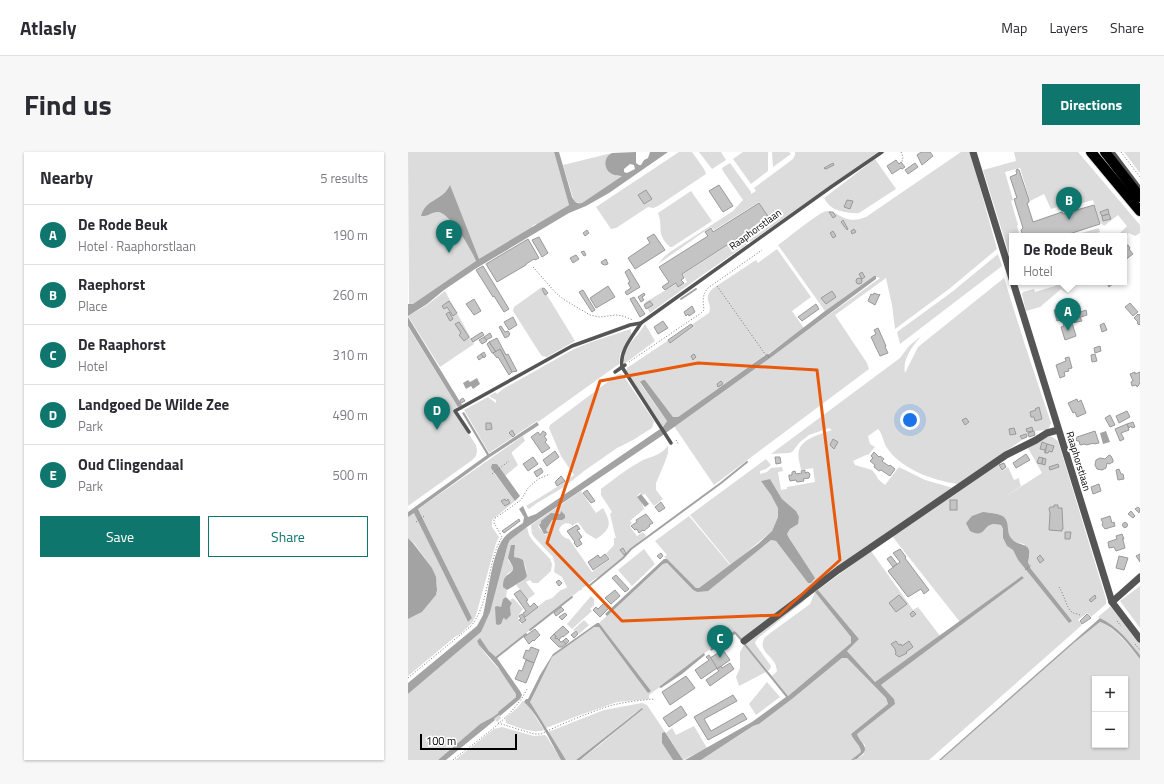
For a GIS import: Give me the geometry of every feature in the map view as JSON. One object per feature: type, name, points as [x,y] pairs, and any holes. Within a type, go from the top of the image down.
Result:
[{"type":"main road","points":[[1091,152],[1140,211]]},
{"type":"main road","points":[[1105,152],[1140,197]]},
{"type":"street","name":"Raaphorstlaan","points":[[973,152],[1009,271]]},
{"type":"street","name":"Raaphorstlaan","points":[[1013,285],[1112,602],[1140,639]]},
{"type":"street","points":[[744,641],[838,570],[1006,455],[1047,433],[1058,430]]},
{"type":"street","points":[[1112,602],[1140,578]]},
{"type":"lane","name":"Raaphorstlaan","points":[[624,366],[621,362],[623,353],[641,323],[882,152]]},
{"type":"lane","points":[[1113,152],[1140,188]]},
{"type":"lane","name":"Raaphorstlaan","points":[[469,432],[454,412],[572,346],[630,325],[641,323]]},
{"type":"lane","points":[[615,372],[624,366],[671,443]]},
{"type":"path","points":[[901,152],[903,157],[902,162]]},
{"type":"path","points":[[1121,152],[1140,177]]},
{"type":"path","points":[[624,366],[701,313],[704,310],[703,298],[708,288],[762,250]]},
{"type":"path","points":[[533,267],[563,299],[590,315],[616,315],[634,320]]},
{"type":"path","points":[[717,286],[765,354],[770,358]]},
{"type":"path","points":[[493,473],[509,461]]},
{"type":"path","points":[[408,678],[471,626],[475,621],[480,610],[498,544],[502,537],[494,523],[494,519],[521,500],[528,488],[538,479],[550,474]]},
{"type":"path","points":[[416,522],[424,516]]},
{"type":"path","points":[[1024,570],[1031,565]]},
{"type":"path","points":[[1059,587],[1070,610],[1081,616]]},
{"type":"path","points":[[452,760],[498,723],[516,706],[522,699],[527,689]]},
{"type":"path","points":[[498,723],[534,734],[541,734],[610,706],[640,700],[655,699]]},
{"type":"highlighted area","points":[[698,363],[817,370],[840,560],[779,615],[622,621],[547,543],[600,381]]},
{"type":"shaded area","points":[[408,152],[554,152],[569,205],[537,225],[532,226],[532,228],[500,247],[413,304],[409,304]]},
{"type":"shaded area","points":[[554,152],[559,152],[572,197],[576,202],[582,203],[622,176],[611,173],[607,170],[605,164],[606,159],[610,154],[636,152],[636,163],[641,165],[644,160],[648,158],[650,152],[668,152],[609,193],[586,206],[569,213],[475,269],[408,316],[408,304],[413,304],[476,261],[470,249],[449,219],[439,212],[421,216],[423,210],[443,194],[450,185],[479,259],[569,205]],"holes":[[[630,164],[634,165],[635,169],[627,173],[624,172],[624,169]]]},
{"type":"shaded area","points":[[679,152],[692,152],[706,174],[658,206],[653,208],[648,207],[616,228],[611,229],[596,207]]},
{"type":"shaded area","points":[[699,152],[721,152],[726,160],[712,169]]},
{"type":"shaded area","points":[[743,152],[768,152],[768,171],[751,184],[733,159]]},
{"type":"shaded area","points":[[772,152],[789,152],[791,154],[773,167]]},
{"type":"shaded area","points":[[795,152],[880,152],[650,313],[644,303],[676,284],[678,287],[687,282],[683,274],[769,219],[759,202],[714,230],[711,227],[658,264],[670,252],[733,211],[743,200],[722,168],[730,163],[751,194],[756,191],[754,188],[793,159]]},
{"type":"shaded area","points":[[961,152],[970,152],[997,249],[949,289],[895,329],[892,305],[886,278],[835,315],[867,363],[869,369],[714,485],[674,426],[880,278],[874,276],[825,311],[778,245],[823,212],[833,212],[850,220],[857,220],[866,217]]},
{"type":"shaded area","points":[[1014,152],[1078,152],[1140,225],[1140,233],[1135,236],[1129,233],[1127,235],[1127,233],[1120,233],[1127,226],[1118,215],[1104,226],[1100,222],[1093,200],[1058,210],[1057,207],[1051,209],[1044,194],[1030,201],[1020,168],[1005,172],[1013,200],[1011,201],[1019,233],[1009,233],[1009,253],[983,170],[1016,161]]},
{"type":"shaded area","points":[[1124,152],[1140,152],[1140,173]]},
{"type":"shaded area","points":[[612,153],[609,154],[616,176],[622,176],[582,203],[574,201],[563,165]]},
{"type":"shaded area","points":[[875,159],[896,189],[859,213],[844,212],[830,206],[824,198]]},
{"type":"shaded area","points":[[691,191],[712,221],[670,247],[665,242],[661,234],[660,218],[658,213]]},
{"type":"shaded area","points":[[1099,228],[1100,232],[1097,233],[1082,233]]},
{"type":"shaded area","points":[[777,249],[811,297],[792,311],[804,328],[678,417],[673,417],[645,380],[640,383],[667,421],[663,427],[626,371],[627,368],[709,313],[710,306],[708,296],[712,289],[756,260],[758,263]]},
{"type":"shaded area","points":[[998,254],[1002,266],[900,344],[897,332],[952,292]]},
{"type":"shaded area","points":[[876,276],[876,279],[770,358],[663,435],[510,540],[490,612],[481,632],[408,694],[408,683],[477,626],[483,615],[493,564],[499,546],[507,534],[523,523],[524,517],[519,509],[523,506],[528,517],[536,514],[663,427],[667,421],[640,382],[645,380],[673,417],[678,417],[769,354]]},
{"type":"shaded area","points":[[1004,278],[1051,423],[1048,430],[1035,431],[958,484],[929,477],[909,468],[887,448],[878,429],[868,436],[870,444],[875,447],[868,455],[853,461],[855,465],[872,470],[878,479],[885,485],[899,467],[925,480],[953,488],[742,639],[734,631],[649,695],[649,699],[617,702],[546,728],[531,705],[530,699],[552,657],[594,626],[599,627],[651,691],[599,623],[663,564],[667,563],[693,590],[697,592],[742,563],[771,540],[776,541],[808,583],[811,583],[814,578],[787,534],[790,529],[797,524],[796,511],[782,499],[770,479],[761,481],[778,507],[778,517],[772,531],[731,565],[690,515],[766,459],[771,465],[760,471],[760,474],[767,472],[771,468],[782,467],[783,471],[778,472],[781,490],[787,489],[787,487],[815,482],[813,468],[801,470],[798,452],[804,442],[832,430],[829,428],[809,435],[800,442],[792,452],[771,454],[900,358],[909,346],[921,336],[907,358],[904,368],[905,373],[918,347]]},
{"type":"shaded area","points":[[1076,285],[1068,294],[1061,289],[1040,307],[1026,311],[1022,294],[1023,292],[1034,289],[1035,292],[1055,286]]},
{"type":"shaded area","points":[[542,287],[575,341],[547,357],[542,356],[539,352],[513,311],[514,307]]},
{"type":"shaded area","points":[[445,291],[474,344],[440,367],[408,316],[427,305]]},
{"type":"shaded area","points":[[408,317],[462,405],[458,407],[408,326]]},
{"type":"shaded area","points":[[645,324],[655,341],[624,364],[627,348]]},
{"type":"shaded area","points":[[408,327],[458,407],[456,408],[456,415],[476,445],[477,451],[476,456],[471,461],[408,506]]},
{"type":"shaded area","points":[[631,329],[631,334],[620,354],[619,364],[538,422],[537,421],[489,453],[464,410],[488,397],[496,403],[496,400],[489,396],[496,392],[497,394],[503,389],[574,349]]},
{"type":"shaded area","points":[[620,374],[623,375],[654,421],[652,428],[617,448],[564,487],[529,509],[526,506],[574,475],[561,456],[549,428],[550,425]]},
{"type":"shaded area","points":[[477,378],[480,384],[473,389],[471,386],[466,389],[463,383],[468,380],[470,382]]},
{"type":"shaded area","points":[[464,412],[489,454],[537,422],[539,425],[490,457],[418,509],[472,618],[468,622],[414,513],[408,517],[408,512],[487,455],[462,413]]},
{"type":"shaded area","points":[[1106,431],[1110,442],[1103,444],[1100,433]]},
{"type":"shaded area","points":[[523,436],[525,441],[512,452],[518,465],[505,476],[497,464],[494,473],[515,501],[492,520],[492,527],[499,537],[476,615],[472,623],[459,635],[408,676],[408,619],[422,612],[436,595],[437,584],[432,568],[414,543],[408,538],[408,517],[414,512],[468,622],[472,618],[418,509]]},
{"type":"shaded area","points":[[1049,436],[1058,441],[1106,599],[1106,604],[1091,617],[1087,613],[1078,620],[1082,625],[929,760],[855,760],[864,754],[865,745],[856,734],[894,699],[881,685],[1024,578],[1022,576],[960,622],[892,536],[998,461],[1000,464],[998,465],[1002,471],[1008,467],[1014,480],[1019,478],[1021,486],[1008,495],[1042,473],[1028,448]],"holes":[[[1004,518],[1009,535],[1013,541],[1024,544],[1030,554],[1028,562],[1031,569],[1069,622],[1018,560],[1013,550],[1007,546],[1003,538],[1003,529],[1001,525],[994,524],[987,527]]]},
{"type":"shaded area","points":[[668,446],[668,453],[656,483],[656,490],[663,499],[654,506],[645,494],[642,495],[640,493],[637,496],[644,509],[630,521],[632,523],[630,525],[631,528],[637,536],[643,532],[646,536],[627,553],[623,548],[620,550],[624,556],[599,577],[583,588],[582,587],[582,590],[580,590],[496,657],[489,651],[480,639],[477,641],[481,648],[503,673],[516,694],[516,697],[498,712],[501,718],[497,722],[493,717],[480,724],[438,760],[408,760],[408,694],[481,632],[510,540],[527,527],[529,535],[533,541],[550,559],[552,564],[551,571],[538,583],[533,583],[530,580],[526,582],[535,594],[528,599],[516,585],[525,579],[527,575],[525,565],[519,558],[514,557],[515,546],[508,560],[513,567],[513,570],[507,574],[505,589],[507,590],[506,597],[503,599],[501,608],[499,607],[496,624],[511,615],[510,607],[512,603],[510,600],[513,598],[523,609],[518,618],[521,624],[526,620],[525,617],[546,600],[551,599],[567,587],[562,577],[554,572],[555,564],[553,557],[532,534],[531,525],[581,491],[596,513],[603,508],[609,522],[607,529],[596,539],[586,533],[578,522],[572,526],[569,523],[565,523],[559,530],[563,536],[569,539],[592,572],[610,559],[606,554],[614,545],[614,538],[616,538],[610,514],[612,512],[601,495],[601,489],[633,466],[664,450]],"holes":[[[561,511],[560,520],[552,520],[546,530],[549,533],[545,535],[538,526],[560,514]]]},
{"type":"shaded area","points":[[492,464],[497,464],[520,496],[515,501],[491,468]]},
{"type":"shaded area","points":[[770,479],[782,499],[796,511],[799,517],[798,524],[790,529],[787,534],[815,578],[811,583],[808,583],[776,541],[771,540],[708,591],[697,592],[693,590],[667,563],[663,564],[607,616],[605,614],[664,559],[667,559],[696,588],[699,588],[758,544],[772,531],[778,517],[778,508],[761,481]]},
{"type":"shaded area","points":[[641,494],[649,504],[645,507],[637,497]]},
{"type":"shaded area","points":[[561,511],[565,515],[565,518],[562,520],[552,520],[546,530],[549,533],[544,534],[539,525],[541,521],[551,513],[560,514]]},
{"type":"shaded area","points":[[983,512],[997,514],[1006,519],[1011,538],[1027,547],[1029,550],[1028,562],[1031,569],[1072,621],[1069,623],[1018,560],[1013,550],[1007,546],[1003,538],[1003,529],[1001,525],[990,525],[981,533],[970,531],[966,523],[972,516]]},
{"type":"shaded area","points":[[689,516],[730,565],[699,588],[696,588],[664,557],[667,555],[655,541]]},
{"type":"shaded area","points":[[408,538],[432,568],[436,577],[437,590],[436,595],[422,612],[408,619]]},
{"type":"shaded area","points":[[511,545],[515,545],[514,557],[523,560],[527,576],[525,579],[507,590],[503,587],[503,583],[506,577],[513,570],[508,558]]},
{"type":"shaded area","points":[[644,549],[655,564],[632,586],[618,570]]},
{"type":"shaded area","points":[[871,551],[913,610],[918,607],[940,636],[875,682],[847,651],[859,639],[818,590]]},
{"type":"shaded area","points":[[1022,576],[1024,578],[881,685],[894,699],[895,704],[857,734],[864,745],[865,750],[856,759],[851,760],[861,752],[851,734],[888,704],[886,698],[847,658],[842,658],[759,724],[753,726],[701,760],[685,760],[752,722],[786,697],[744,645],[745,643],[788,696],[851,643],[851,637],[815,592],[818,590],[859,639],[847,651],[875,682]]},
{"type":"shaded area","points":[[1140,586],[1140,628],[1120,601]]},
{"type":"shaded area","points":[[815,592],[851,637],[851,643],[788,696],[772,676],[777,671],[776,666],[763,648],[763,641],[765,637],[810,604]]},
{"type":"shaded area","points":[[591,596],[594,599],[594,605],[590,609],[592,611],[572,629],[567,624]]},
{"type":"shaded area","points":[[506,597],[512,603],[510,607],[511,615],[506,620],[504,618],[501,624],[498,625],[496,624],[495,607],[501,607],[503,599]]},
{"type":"shaded area","points":[[807,597],[755,642],[771,666],[768,671],[745,643]]},
{"type":"shaded area","points":[[1111,606],[1140,642],[1140,655],[1126,638],[1110,624],[1098,617]]},
{"type":"shaded area","points":[[1100,618],[1112,625],[1132,644],[1140,655],[1140,659],[1112,628],[1100,622],[1075,642],[941,760],[939,760]]},
{"type":"shaded area","points":[[584,620],[589,625],[579,634],[576,630],[573,630]]},
{"type":"shaded area","points":[[1100,622],[1117,633],[1140,659],[1140,760],[941,760],[1075,642]]},
{"type":"shaded area","points":[[599,623],[651,691],[648,693],[599,627],[594,627],[552,657],[530,702],[566,760],[561,760],[534,713],[524,702],[528,699],[553,654]]},
{"type":"shaded area","points":[[734,631],[742,639],[740,640],[735,634],[711,651],[710,649]]},
{"type":"shaded area","points":[[480,638],[489,651],[496,657],[499,656],[497,658],[522,695],[520,699],[500,716],[498,712],[516,697],[516,694],[498,667],[479,645],[477,641]]},
{"type":"shaded area","points":[[744,645],[766,672],[739,686],[736,677],[740,668],[740,652]]},
{"type":"shaded area","points":[[704,653],[705,655],[682,674],[661,688],[659,687]]},
{"type":"shaded area","points":[[842,658],[847,658],[886,698],[888,704],[851,734],[861,752],[851,760],[701,760],[753,726],[759,724]]},
{"type":"shaded area","points":[[767,682],[780,697],[756,715],[749,704]]},
{"type":"shaded area","points":[[523,701],[528,705],[544,730],[530,731],[506,723],[505,718]]},
{"type":"shaded area","points":[[642,703],[647,705],[665,732],[662,734],[662,743],[673,760],[580,760],[642,709],[576,760],[566,760],[548,732],[604,710]]},
{"type":"shaded area","points":[[642,708],[643,709],[580,760],[576,760]]},
{"type":"shaded area","points":[[493,717],[495,720],[446,760],[438,760],[480,724]]},
{"type":"shaded area","points":[[694,726],[707,748],[683,760],[666,733],[672,728],[676,735]]},
{"type":"shaded area","points":[[502,727],[534,736],[545,735],[561,760],[455,760],[494,729]]},
{"type":"shaded area","points":[[665,732],[683,760],[673,760],[662,743],[662,733]]},
{"type":"building","points":[[921,152],[930,152],[933,156],[922,165],[917,155]]},
{"type":"building","points":[[896,160],[899,164],[901,162],[905,167],[892,174],[887,166]]},
{"type":"building","points":[[833,163],[834,165],[826,169],[824,168]]},
{"type":"building","points":[[915,163],[918,167],[908,174],[905,170]]},
{"type":"building","points":[[1017,169],[1019,170],[1029,200],[1027,203],[1033,222],[1062,212],[1063,214],[1094,205],[1100,224],[1072,233],[1022,233],[1021,230],[1023,228],[1014,199],[1017,198],[1010,177],[1017,174]]},
{"type":"building","points":[[719,185],[733,206],[723,212],[709,191]]},
{"type":"building","points":[[646,190],[652,199],[644,204],[638,195]]},
{"type":"building","points":[[847,200],[853,201],[850,209],[844,207]]},
{"type":"building","points":[[759,203],[769,218],[682,274],[684,278],[681,280],[684,283],[678,287],[676,283],[665,290],[662,287],[669,282],[659,267],[708,236],[705,232],[711,228],[713,232]]},
{"type":"building","points":[[1108,209],[1109,214],[1102,216],[1100,212]]},
{"type":"building","points":[[829,212],[833,212],[836,216],[833,218]]},
{"type":"building","points":[[1109,214],[1111,219],[1103,221],[1102,216]]},
{"type":"building","points":[[843,220],[848,229],[847,230],[841,222]]},
{"type":"building","points":[[854,229],[856,232],[852,234],[851,231]]},
{"type":"building","points":[[587,230],[589,233],[585,236],[583,233]]},
{"type":"building","points":[[833,231],[836,236],[833,238],[830,233]]},
{"type":"building","points":[[654,234],[665,250],[635,269],[628,258],[650,243],[647,238]]},
{"type":"building","points":[[539,237],[548,253],[542,257],[532,240]]},
{"type":"building","points":[[528,239],[539,258],[534,259],[497,282],[486,264]]},
{"type":"building","points":[[1127,246],[1133,254],[1127,258]]},
{"type":"building","points":[[584,251],[586,255],[584,256],[581,252]]},
{"type":"building","points":[[576,255],[579,259],[573,263],[570,258]]},
{"type":"building","points":[[606,259],[608,264],[602,264],[601,262]]},
{"type":"building","points":[[483,266],[509,309],[504,312],[476,270]]},
{"type":"building","points":[[629,269],[640,287],[627,295],[625,292],[631,288],[625,272]]},
{"type":"building","points":[[862,272],[865,277],[862,279],[859,274]]},
{"type":"building","points":[[859,278],[862,281],[859,284],[856,281]]},
{"type":"building","points":[[608,286],[615,297],[596,308],[590,298]]},
{"type":"building","points":[[544,288],[548,293],[545,295],[542,289]]},
{"type":"building","points":[[583,290],[595,310],[592,312],[579,292]]},
{"type":"building","points":[[832,291],[836,297],[826,304],[821,298]]},
{"type":"building","points":[[644,293],[645,295],[642,297],[644,300],[641,302],[638,297]]},
{"type":"building","points":[[874,293],[880,294],[875,305],[868,301],[871,294],[873,295]]},
{"type":"building","points":[[634,297],[645,314],[640,317],[630,299]]},
{"type":"building","points":[[474,299],[481,311],[474,315],[466,304]]},
{"type":"building","points":[[449,301],[457,313],[453,316],[447,307],[444,309],[442,306]]},
{"type":"building","points":[[650,301],[653,305],[646,309],[644,305]]},
{"type":"building","points":[[1130,303],[1138,312],[1133,316],[1125,307]]},
{"type":"building","points":[[816,304],[819,309],[802,321],[798,317]]},
{"type":"building","points":[[1073,304],[1075,311],[1069,313],[1070,316],[1086,310],[1087,315],[1063,323],[1062,319],[1057,321],[1054,310]]},
{"type":"building","points":[[692,306],[695,312],[689,316],[688,314],[686,316],[684,312]]},
{"type":"building","points":[[449,312],[453,319],[450,321],[446,314]]},
{"type":"building","points":[[1140,314],[1139,325],[1134,318]]},
{"type":"building","points":[[513,317],[517,325],[509,330],[504,322]]},
{"type":"building","points":[[1080,317],[1082,321],[1072,323],[1076,336],[1065,340],[1061,327],[1064,326],[1063,323]]},
{"type":"building","points":[[663,321],[668,328],[658,334],[654,327]]},
{"type":"building","points":[[459,322],[469,337],[464,341],[459,335],[461,333],[455,324]]},
{"type":"building","points":[[1104,323],[1107,330],[1102,332],[1100,325]]},
{"type":"building","points":[[691,324],[693,326],[670,343],[668,340]]},
{"type":"building","points":[[501,326],[505,332],[508,331],[510,334],[509,336],[505,338],[499,327]]},
{"type":"building","points":[[878,328],[888,353],[880,356],[871,337],[876,334],[874,330]]},
{"type":"building","points":[[482,332],[484,335],[473,342],[471,339]]},
{"type":"building","points":[[490,333],[492,337],[486,340],[484,337]]},
{"type":"building","points":[[484,337],[487,341],[482,344],[479,340]]},
{"type":"building","points":[[497,338],[517,371],[512,372],[500,349],[496,352],[489,342]]},
{"type":"building","points":[[489,342],[496,352],[492,353],[487,344]]},
{"type":"building","points":[[1100,346],[1101,351],[1095,353],[1094,348]]},
{"type":"building","points":[[500,349],[512,372],[509,375],[498,357],[497,358],[493,353]]},
{"type":"building","points":[[484,352],[486,356],[484,358],[481,354]]},
{"type":"building","points":[[481,354],[483,357],[479,360],[477,357]]},
{"type":"building","points":[[694,354],[696,357],[693,360],[691,356]]},
{"type":"building","points":[[1095,354],[1097,361],[1092,362],[1091,355]]},
{"type":"building","points":[[1069,357],[1072,368],[1068,369],[1069,371],[1064,372],[1065,376],[1060,378],[1056,365],[1066,361],[1065,358]]},
{"type":"building","points":[[1135,372],[1135,374],[1140,372],[1140,383],[1137,387],[1136,385],[1132,386],[1131,382],[1133,381],[1130,374]]},
{"type":"building","points":[[721,381],[723,384],[718,387],[717,384]]},
{"type":"building","points":[[463,398],[465,401],[461,403],[460,400]]},
{"type":"building","points":[[1077,399],[1078,402],[1081,400],[1086,413],[1077,417],[1075,412],[1073,413],[1068,403]]},
{"type":"building","points":[[1039,407],[1042,419],[1035,421],[1034,417],[1031,417],[1030,412]]},
{"type":"building","points":[[1127,411],[1130,417],[1119,423],[1116,416]]},
{"type":"building","points":[[1110,415],[1115,425],[1110,427],[1105,418]]},
{"type":"building","points":[[966,418],[969,422],[965,425],[962,420]]},
{"type":"building","points":[[1133,422],[1135,427],[1132,428],[1131,426],[1129,428],[1127,424]]},
{"type":"building","points":[[486,423],[491,423],[492,429],[486,430]]},
{"type":"building","points":[[1127,424],[1129,430],[1121,433],[1124,439],[1120,441],[1115,429]]},
{"type":"building","points":[[1032,427],[1033,431],[1027,432],[1026,429]]},
{"type":"building","points":[[1014,428],[1016,434],[1010,435],[1009,429]]},
{"type":"building","points":[[512,430],[515,435],[513,437],[509,433]]},
{"type":"building","points":[[543,431],[546,433],[544,436],[547,440],[545,442],[550,448],[542,453],[531,437],[538,432],[540,435]]},
{"type":"building","points":[[1034,431],[1035,435],[1029,437],[1028,433]]},
{"type":"building","points":[[1095,431],[1099,443],[1080,445],[1079,441],[1076,440],[1077,437]]},
{"type":"building","points":[[1026,434],[1027,437],[1022,439],[1020,436]]},
{"type":"building","points":[[833,439],[838,442],[834,449],[830,445]]},
{"type":"building","points":[[1042,442],[1047,444],[1045,453],[1045,450],[1040,449]]},
{"type":"building","points":[[1047,444],[1054,446],[1052,452],[1049,451],[1048,453],[1045,453]]},
{"type":"building","points":[[555,451],[559,457],[547,466],[543,460]]},
{"type":"building","points":[[874,452],[879,457],[880,456],[884,459],[882,461],[883,462],[895,469],[890,476],[881,470],[879,471],[870,461],[873,458],[871,456]]},
{"type":"building","points":[[1026,454],[1030,460],[1016,468],[1013,463]]},
{"type":"building","points":[[1109,455],[1111,456],[1113,462],[1109,464],[1107,463],[1106,468],[1102,470],[1097,469],[1095,465],[1096,460],[1100,458],[1105,459]]},
{"type":"building","points":[[533,457],[538,464],[528,471],[523,464]]},
{"type":"building","points":[[775,457],[780,457],[781,463],[776,464]]},
{"type":"building","points":[[1039,457],[1043,458],[1042,464],[1037,463]]},
{"type":"building","points":[[1043,458],[1046,459],[1045,465],[1042,464]]},
{"type":"building","points":[[1004,463],[1006,467],[1002,470],[999,465]]},
{"type":"building","points":[[1058,464],[1059,467],[1050,470],[1049,467]]},
{"type":"building","points":[[541,468],[543,472],[537,477],[534,472]]},
{"type":"building","points":[[1119,469],[1121,474],[1123,474],[1124,479],[1118,480],[1116,470]]},
{"type":"building","points":[[805,470],[805,473],[808,472],[810,474],[809,478],[803,479],[804,481],[790,481],[789,475],[792,475],[792,472],[795,471],[796,474],[802,473],[801,471]]},
{"type":"building","points":[[561,476],[565,481],[557,486],[555,482]]},
{"type":"building","points":[[1099,484],[1101,491],[1093,494],[1091,487]]},
{"type":"building","points":[[587,490],[595,501],[591,503],[583,493]]},
{"type":"building","points":[[505,499],[506,501],[508,499],[510,503],[505,506],[501,501]]},
{"type":"building","points":[[950,500],[957,500],[957,510],[950,510]]},
{"type":"building","points":[[661,502],[665,508],[659,512],[655,507]]},
{"type":"building","points":[[1054,505],[1058,505],[1058,508],[1062,508],[1062,531],[1049,530],[1049,509],[1050,507],[1054,507]]},
{"type":"building","points":[[1138,507],[1140,509],[1139,513],[1135,509]]},
{"type":"building","points":[[1131,511],[1135,516],[1133,518],[1128,514]]},
{"type":"building","points":[[646,514],[653,523],[644,531],[643,530],[639,533],[637,529],[635,530],[631,526],[637,522],[636,520]]},
{"type":"building","points":[[1110,516],[1112,523],[1114,522],[1115,526],[1105,529],[1102,525],[1103,523],[1101,519]]},
{"type":"building","points":[[519,519],[520,521],[504,533],[502,531]]},
{"type":"building","points":[[1125,522],[1128,525],[1125,528],[1122,525]]},
{"type":"building","points":[[577,525],[580,529],[577,530],[582,537],[579,539],[582,544],[577,547],[567,531]]},
{"type":"building","points":[[1065,532],[1071,532],[1070,539],[1065,539]]},
{"type":"building","points":[[1122,534],[1125,548],[1116,551],[1114,547],[1109,548],[1108,542],[1117,539],[1116,536]]},
{"type":"building","points":[[623,548],[626,553],[624,555],[620,550]]},
{"type":"building","points":[[900,549],[929,590],[924,594],[921,589],[908,597],[888,571],[900,562],[893,553]]},
{"type":"building","points":[[661,553],[663,556],[660,559],[657,556]]},
{"type":"building","points":[[605,554],[609,559],[593,570],[588,562],[598,555],[600,558]]},
{"type":"building","points":[[1140,554],[1140,562],[1136,556]]},
{"type":"building","points":[[1040,555],[1044,560],[1040,563],[1037,558]]},
{"type":"building","points":[[891,556],[897,564],[893,567],[887,559]]},
{"type":"building","points":[[1119,556],[1128,558],[1124,570],[1116,568]]},
{"type":"building","points":[[616,575],[629,589],[625,592],[612,578]]},
{"type":"building","points":[[559,580],[562,583],[559,586],[556,582]]},
{"type":"building","points":[[520,590],[528,600],[526,601],[530,607],[534,603],[538,607],[525,617],[523,613],[526,611],[514,594]]},
{"type":"building","points":[[615,590],[620,596],[611,604],[605,598]]},
{"type":"building","points":[[899,595],[907,604],[896,612],[889,603]]},
{"type":"building","points":[[1095,595],[1096,598],[1091,602],[1089,600]]},
{"type":"building","points":[[604,603],[609,608],[600,617],[593,610],[596,607],[598,609]]},
{"type":"building","points":[[561,607],[564,610],[556,616],[554,613]]},
{"type":"building","points":[[913,611],[916,614],[912,617],[910,614]]},
{"type":"building","points":[[565,613],[567,615],[562,620],[559,617]]},
{"type":"building","points":[[522,614],[526,620],[522,623],[519,620],[521,619],[519,616]]},
{"type":"building","points":[[1087,614],[1091,618],[1082,624],[1080,621]]},
{"type":"building","points":[[563,626],[569,632],[563,637],[562,636],[559,640],[561,642],[555,638],[556,636],[554,634]]},
{"type":"building","points":[[535,629],[540,635],[529,644],[524,637]]},
{"type":"building","points":[[576,631],[578,634],[574,638],[571,635]]},
{"type":"building","points":[[554,634],[556,639],[557,638],[561,642],[563,641],[566,644],[559,647],[550,638]]},
{"type":"building","points":[[566,638],[569,641],[566,644],[563,641]]},
{"type":"building","points":[[896,641],[902,646],[909,641],[913,647],[906,652],[907,653],[899,657],[895,654],[895,649],[891,644]]},
{"type":"building","points":[[531,647],[539,650],[534,663],[523,658],[526,650],[529,651]]},
{"type":"building","points":[[723,650],[730,660],[717,669],[710,658]]},
{"type":"building","points":[[709,655],[717,668],[701,679],[695,670],[709,660],[706,657]]},
{"type":"building","points":[[526,660],[534,663],[526,683],[515,679],[519,670],[522,671]]},
{"type":"building","points":[[730,663],[734,669],[710,686],[706,680],[719,671],[717,669],[721,666],[722,668]]},
{"type":"building","points":[[686,676],[695,688],[670,705],[662,692]]},
{"type":"building","points":[[733,695],[737,701],[704,719],[711,731],[743,713],[747,719],[708,740],[694,717]]},
{"type":"building","points":[[681,706],[687,715],[669,727],[663,718]]},
{"type":"waterway","points":[[681,299],[696,289]]},
{"type":"waterway","points":[[589,586],[623,558],[631,549],[747,462]]},
{"type":"waterway","points":[[530,630],[572,597]]},
{"type":"waterway","points":[[497,657],[526,634]]},
{"type":"waterway","points":[[492,719],[500,713]]},
{"type":"place","name":"Raephorst","points":[[1069,220]]},
{"type":"place","name":"Oud Clingendaal","points":[[449,253]]},
{"type":"place","name":"De Rode Beuk","points":[[1068,331]]},
{"type":"place","name":"Landgoed De Wilde Zee","points":[[437,430]]},
{"type":"place","name":"De Raaphorst","points":[[720,658]]}]
